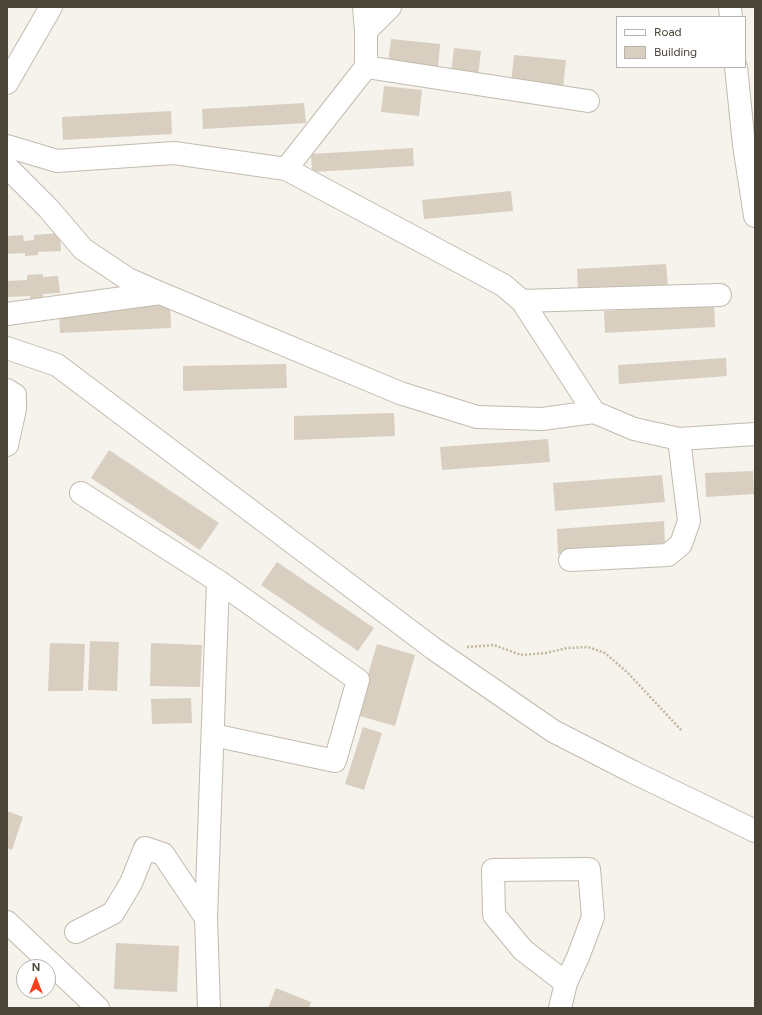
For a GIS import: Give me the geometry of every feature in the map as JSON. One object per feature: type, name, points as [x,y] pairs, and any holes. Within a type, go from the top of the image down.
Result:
[{"type":"street","points":[[7,83],[51,7]]},
{"type":"street","points":[[286,169],[366,67],[364,7]]},
{"type":"street","points":[[366,31],[390,7]]},
{"type":"street","points":[[366,67],[588,101]]},
{"type":"street","points":[[736,68],[744,146],[755,216]]},
{"type":"street","points":[[7,146],[57,161],[174,153],[286,169],[503,285],[522,301],[594,412]]},
{"type":"street","points":[[7,167],[48,208],[83,249],[128,279],[400,394],[477,417],[542,419],[594,412],[634,429],[679,439],[755,434]]},
{"type":"street","points":[[7,314],[160,293]]},
{"type":"street","points":[[522,301],[720,295]]},
{"type":"street","points":[[7,348],[57,365],[434,649],[553,731],[633,772],[755,831]]},
{"type":"street","points":[[7,390],[15,395],[15,409],[7,446]]},
{"type":"street","points":[[570,560],[668,555],[681,544],[689,520],[679,439]]},
{"type":"street","points":[[81,493],[218,581],[358,680],[335,762],[213,735]]},
{"type":"street","points":[[209,1008],[206,918],[218,581]]},
{"type":"street","points":[[76,932],[113,913],[132,883],[145,848],[163,854],[206,918]]},
{"type":"street","points":[[560,1008],[566,983],[578,957],[593,917],[589,869],[493,870],[494,915],[523,950],[566,983]]},
{"type":"street","points":[[7,922],[98,1008]]},
{"type":"path","points":[[464,647],[494,644],[521,655],[546,653],[567,648],[588,647],[606,653],[627,672],[682,731]]},
{"type":"building","points":[[391,39],[440,44],[438,69],[388,64]]},
{"type":"building","points":[[454,48],[481,51],[478,76],[451,72]]},
{"type":"building","points":[[514,55],[566,60],[563,88],[511,83]]},
{"type":"building","points":[[384,86],[422,90],[419,116],[381,112]]},
{"type":"building","points":[[304,103],[306,123],[203,129],[202,109]]},
{"type":"building","points":[[171,111],[172,134],[63,140],[62,117]]},
{"type":"building","points":[[413,148],[414,166],[312,172],[311,154]]},
{"type":"building","points":[[511,191],[513,211],[424,219],[422,200]]},
{"type":"building","points":[[60,233],[61,251],[38,252],[38,255],[25,256],[25,253],[7,254],[7,236],[23,235],[24,241],[34,240],[34,235]]},
{"type":"building","points":[[666,264],[668,286],[578,291],[577,269]]},
{"type":"building","points":[[43,274],[43,277],[58,276],[60,293],[43,294],[43,298],[30,299],[30,296],[7,297],[7,281],[27,280],[27,275]]},
{"type":"building","points":[[714,304],[715,327],[605,333],[604,311]]},
{"type":"building","points":[[170,305],[171,328],[60,333],[59,310]]},
{"type":"building","points":[[726,358],[727,376],[619,384],[618,365]]},
{"type":"building","points":[[286,364],[287,388],[183,391],[183,366]]},
{"type":"building","points":[[394,413],[395,436],[294,440],[294,416]]},
{"type":"building","points":[[548,439],[550,462],[442,470],[440,447]]},
{"type":"building","points":[[109,450],[219,523],[200,550],[91,478]]},
{"type":"building","points":[[753,471],[754,494],[706,497],[705,473]]},
{"type":"building","points":[[662,475],[665,502],[555,511],[553,483]]},
{"type":"building","points":[[664,521],[665,543],[558,554],[557,529]]},
{"type":"building","points":[[277,562],[374,628],[358,651],[261,585]]},
{"type":"building","points":[[90,641],[119,642],[117,691],[88,690]]},
{"type":"building","points":[[50,643],[85,644],[83,691],[48,691]]},
{"type":"building","points":[[151,643],[202,645],[200,687],[150,686]]},
{"type":"building","points":[[377,644],[415,655],[395,726],[356,715]]},
{"type":"building","points":[[191,698],[192,723],[152,724],[151,699]]},
{"type":"building","points":[[363,727],[382,733],[364,790],[345,784]]},
{"type":"building","points":[[7,811],[23,817],[12,850],[7,848]]},
{"type":"building","points":[[116,943],[179,946],[177,992],[114,989]]},
{"type":"building","points":[[276,988],[311,1002],[309,1008],[268,1008]]}]
